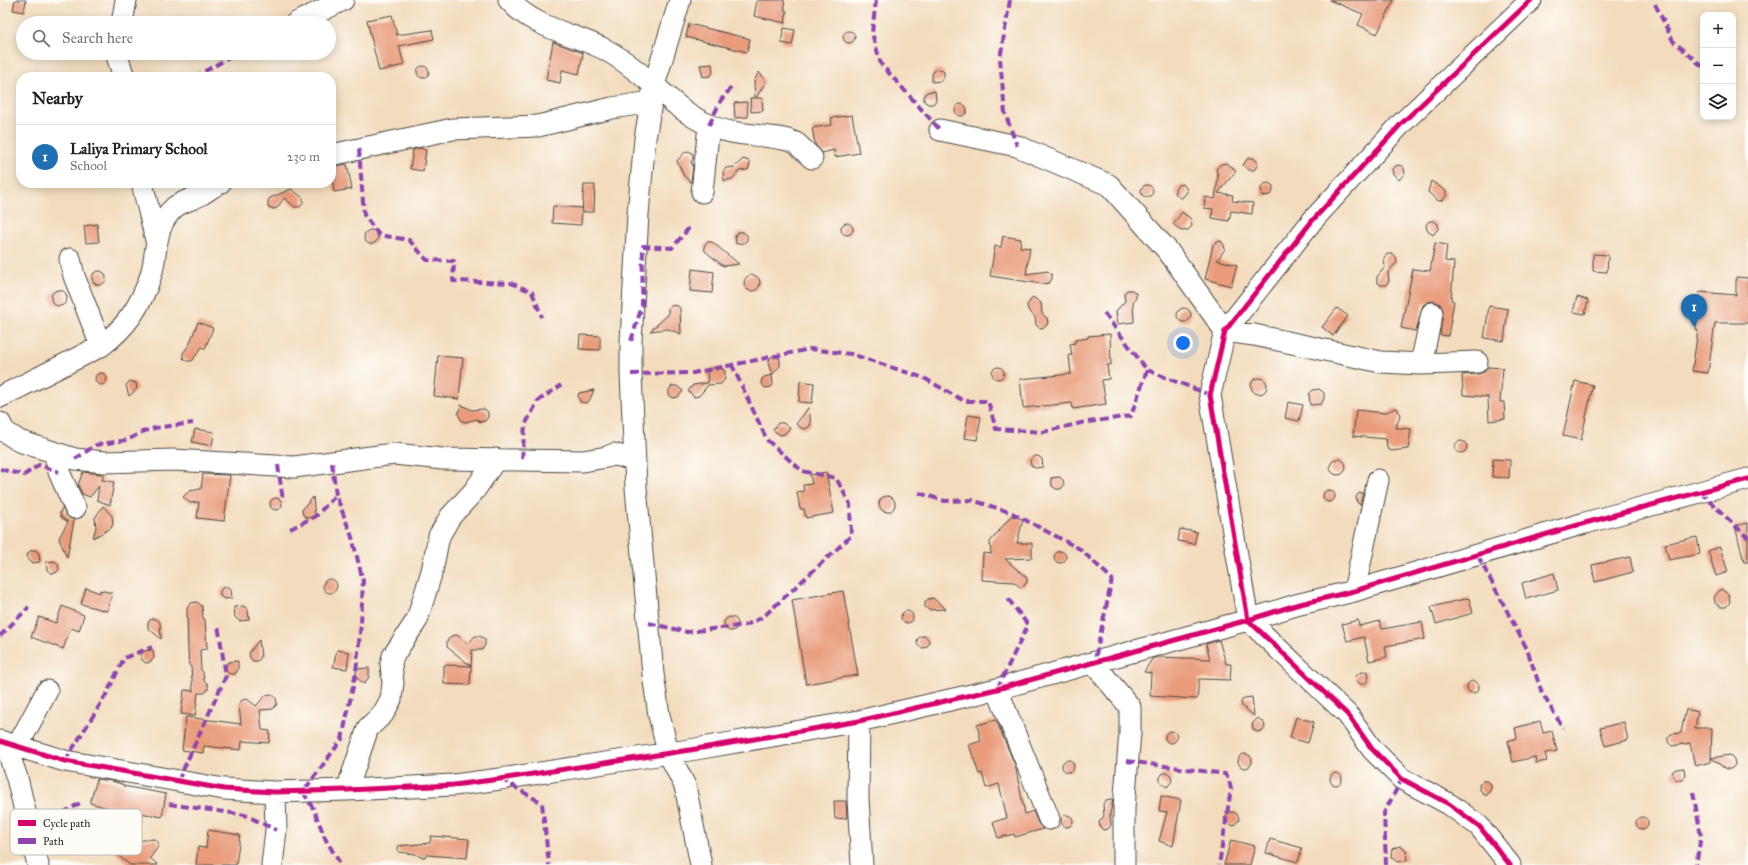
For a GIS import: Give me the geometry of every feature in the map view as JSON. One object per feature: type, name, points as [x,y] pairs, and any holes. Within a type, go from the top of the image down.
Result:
[{"type":"street","points":[[310,16],[343,0]]},
{"type":"street","points":[[508,0],[523,14],[555,30],[605,49],[651,99]]},
{"type":"street","points":[[680,0],[651,99],[638,214],[631,368],[635,461],[653,674],[659,715],[668,752],[686,786],[701,865]]},
{"type":"street","points":[[1510,865],[1479,826],[1450,804],[1402,779],[1372,749],[1348,715],[1248,620],[1210,395],[1225,331],[1312,221],[1402,123],[1531,0]]},
{"type":"street","points":[[124,16],[128,1]]},
{"type":"street","points":[[118,60],[122,72]]},
{"type":"street","points":[[336,154],[453,129],[538,126],[651,99],[672,102],[709,125],[748,134],[775,137],[792,142],[802,148],[812,158]]},
{"type":"street","points":[[702,192],[709,125]]},
{"type":"street","points":[[940,130],[1017,146],[1109,185],[1168,251],[1225,331],[1254,335],[1381,362],[1421,364],[1477,362]]},
{"type":"street","points":[[0,397],[101,346],[116,335],[130,320],[151,274],[156,252],[156,240],[143,188]]},
{"type":"street","points":[[156,240],[161,226],[175,207],[203,194],[210,188]]},
{"type":"street","points":[[70,260],[101,346]]},
{"type":"street","points":[[1421,364],[1432,313]]},
{"type":"street","points":[[0,423],[4,431],[19,441],[75,458],[105,462],[173,460],[294,467],[319,465],[394,454],[443,459],[583,461],[607,457],[614,454],[624,434],[633,422]]},
{"type":"street","points":[[54,452],[59,472],[75,508]]},
{"type":"street","points":[[614,454],[635,461]]},
{"type":"street","points":[[347,790],[368,728],[383,714],[391,699],[393,683],[391,664],[392,656],[418,620],[432,571],[439,536],[450,517],[474,491],[496,459]]},
{"type":"street","points":[[7,744],[65,761],[178,782],[224,789],[275,792],[347,790],[454,784],[718,745],[859,721],[997,690],[1094,664],[1296,605],[1354,591],[1585,523],[1748,479]]},
{"type":"street","points":[[1354,591],[1378,480]]},
{"type":"street","points":[[1094,664],[1130,707],[1130,732],[1124,808],[1124,865]]},
{"type":"street","points":[[997,690],[1049,819]]},
{"type":"street","points":[[7,744],[47,691]]},
{"type":"street","points":[[859,721],[858,799],[862,865]]},
{"type":"street","points":[[7,744],[25,809]]},
{"type":"street","points":[[272,865],[276,830],[275,792]]},
{"type":"street","points":[[36,855],[38,865]]},
{"type":"building","points":[[15,0],[26,0],[24,12],[13,10]]},
{"type":"building","points":[[757,0],[784,0],[785,11],[787,11],[785,23],[754,16]]},
{"type":"building","points":[[1329,0],[1394,0],[1377,34],[1358,25],[1363,14]]},
{"type":"building","points":[[392,15],[397,35],[432,30],[434,39],[399,46],[404,65],[379,71],[367,20]]},
{"type":"building","points":[[689,24],[750,39],[747,52],[686,37]]},
{"type":"building","points":[[784,28],[795,30],[792,45],[781,43]]},
{"type":"building","points":[[847,31],[851,31],[855,37],[851,43],[847,43],[843,39],[843,35]]},
{"type":"building","points":[[553,42],[583,53],[579,74],[562,70],[560,83],[546,80]]},
{"type":"building","points":[[712,64],[713,73],[710,76],[703,77],[700,65]]},
{"type":"building","points":[[421,66],[425,66],[429,72],[425,78],[421,78],[417,74],[417,70]]},
{"type":"building","points":[[940,69],[944,72],[944,77],[941,81],[932,82],[932,74],[935,70]]},
{"type":"building","points":[[759,72],[765,80],[765,83],[756,98],[762,98],[763,111],[751,112],[750,98],[755,98],[754,81]]},
{"type":"building","points":[[935,91],[936,100],[933,104],[928,104],[924,101],[924,96],[927,92]]},
{"type":"building","points":[[747,102],[748,117],[735,118],[734,103]]},
{"type":"building","points":[[959,104],[963,104],[967,110],[963,116],[959,116],[955,112],[955,108]]},
{"type":"building","points":[[852,115],[859,153],[835,157],[834,150],[822,153],[815,144],[812,128],[832,125],[831,118]]},
{"type":"building","points":[[419,148],[426,150],[423,171],[410,169],[413,150]]},
{"type":"building","points":[[689,151],[693,154],[693,159],[691,162],[693,166],[691,182],[684,176],[677,161],[685,152]]},
{"type":"building","points":[[1248,158],[1253,158],[1257,161],[1257,166],[1254,170],[1249,170],[1243,165]]},
{"type":"building","points":[[743,159],[749,161],[750,164],[748,170],[739,171],[732,179],[724,181],[723,172],[726,168],[735,167]]},
{"type":"building","points":[[1227,163],[1236,171],[1218,193],[1233,195],[1232,201],[1253,203],[1252,214],[1231,211],[1229,221],[1212,218],[1213,209],[1204,208],[1205,197],[1215,199],[1218,177],[1216,169],[1221,164]]},
{"type":"building","points":[[347,164],[352,189],[334,192],[334,188],[336,188],[336,166]]},
{"type":"building","points":[[1400,165],[1404,168],[1405,173],[1399,180],[1393,174],[1392,169]]},
{"type":"building","points":[[1431,181],[1446,191],[1446,196],[1443,200],[1438,201],[1428,192]]},
{"type":"building","points":[[1269,183],[1273,186],[1273,191],[1270,195],[1262,196],[1261,187],[1264,184]]},
{"type":"building","points":[[1183,184],[1187,192],[1181,199],[1175,193],[1175,189],[1178,185]]},
{"type":"building","points":[[584,185],[595,185],[594,212],[582,212]]},
{"type":"building","points":[[1145,185],[1149,185],[1153,191],[1149,197],[1145,197],[1141,193],[1141,189]]},
{"type":"building","points":[[291,189],[303,198],[303,203],[300,207],[295,207],[284,198],[277,208],[274,209],[268,207],[268,201],[270,198]]},
{"type":"building","points":[[553,206],[582,208],[581,225],[552,223]]},
{"type":"building","points":[[1182,212],[1191,219],[1192,226],[1188,230],[1181,231],[1173,224]]},
{"type":"building","points":[[1429,221],[1434,221],[1438,224],[1438,229],[1433,235],[1427,230],[1426,225]]},
{"type":"building","points":[[845,223],[849,223],[853,229],[849,235],[845,235],[841,231],[841,227]]},
{"type":"building","points":[[97,224],[99,242],[86,243],[84,226]]},
{"type":"building","points":[[371,230],[376,232],[378,237],[376,242],[371,244],[366,242],[364,237],[366,232]]},
{"type":"building","points":[[738,232],[743,232],[747,235],[747,240],[744,243],[736,244],[735,236]]},
{"type":"building","points":[[1003,236],[1021,239],[1020,247],[1030,248],[1026,274],[1048,271],[1052,275],[1052,279],[1049,283],[1042,284],[990,276],[995,246],[1001,247]]},
{"type":"building","points":[[1221,241],[1225,249],[1217,260],[1237,265],[1231,286],[1205,279],[1213,245],[1216,242]]},
{"type":"building","points":[[707,242],[712,242],[739,264],[723,266],[705,251],[704,246]]},
{"type":"building","points":[[1435,243],[1447,245],[1445,261],[1454,262],[1451,300],[1454,301],[1448,336],[1440,335],[1443,310],[1440,304],[1434,301],[1423,305],[1416,331],[1401,328],[1413,269],[1430,271]]},
{"type":"building","points":[[1387,254],[1392,254],[1396,257],[1397,262],[1388,272],[1389,281],[1386,285],[1381,285],[1377,282],[1377,277],[1385,267],[1384,258]]},
{"type":"building","points":[[1593,254],[1608,255],[1607,272],[1593,271]]},
{"type":"building","points":[[692,269],[714,272],[712,293],[690,291]]},
{"type":"building","points":[[96,271],[102,271],[106,275],[106,281],[102,285],[96,285],[92,281],[92,275]]},
{"type":"building","points":[[752,275],[759,280],[760,283],[755,290],[752,291],[745,286],[744,283],[749,276]]},
{"type":"building","points":[[1736,277],[1748,278],[1748,323],[1715,323],[1708,373],[1692,371],[1698,330],[1696,330],[1699,292],[1736,295]]},
{"type":"building","points":[[56,290],[62,290],[67,295],[65,304],[62,306],[56,306],[51,301],[51,295]]},
{"type":"building","points":[[1127,290],[1132,290],[1136,293],[1136,298],[1133,302],[1134,322],[1118,324],[1116,311],[1125,301],[1124,294]]},
{"type":"building","points":[[1033,297],[1041,303],[1042,314],[1047,318],[1048,323],[1045,327],[1040,328],[1036,325],[1035,317],[1028,310],[1027,305]]},
{"type":"building","points":[[1577,297],[1588,300],[1585,314],[1573,312]]},
{"type":"building","points":[[676,305],[680,308],[681,334],[668,329],[650,331],[668,315],[668,309],[671,306]]},
{"type":"building","points":[[1489,306],[1508,309],[1504,341],[1484,338]]},
{"type":"building","points":[[1181,308],[1187,308],[1191,312],[1191,318],[1187,322],[1181,322],[1177,318],[1177,312]]},
{"type":"building","points":[[1337,308],[1348,316],[1333,336],[1322,327]]},
{"type":"building","points":[[198,322],[213,328],[205,349],[202,347],[192,361],[187,361],[183,358],[183,353],[189,345]]},
{"type":"building","points":[[1110,334],[1111,365],[1107,365],[1109,379],[1102,380],[1106,404],[1073,409],[1072,403],[1023,408],[1020,379],[1071,374],[1069,355],[1072,355],[1070,344],[1075,343],[1075,340],[1088,338],[1088,336]]},
{"type":"building","points":[[580,335],[600,336],[600,350],[579,349]]},
{"type":"building","points":[[438,356],[463,358],[459,399],[434,396]]},
{"type":"building","points":[[774,356],[780,359],[780,366],[772,375],[768,363],[771,357]]},
{"type":"building","points":[[719,367],[725,371],[725,379],[721,384],[708,385],[699,396],[694,397],[688,391],[693,385],[708,383],[707,373],[712,368]]},
{"type":"building","points":[[996,367],[1000,367],[1004,373],[1000,379],[996,379],[992,375],[992,371]]},
{"type":"building","points":[[1488,367],[1503,368],[1500,402],[1504,402],[1505,419],[1489,421],[1488,397],[1463,395],[1462,375],[1478,374],[1484,372]]},
{"type":"building","points":[[99,373],[103,373],[107,379],[103,385],[99,385],[95,381],[95,377]]},
{"type":"building","points":[[772,375],[773,385],[765,388],[761,383],[762,379]]},
{"type":"building","points":[[1259,378],[1266,383],[1267,386],[1262,393],[1259,394],[1252,389],[1251,386],[1256,379]]},
{"type":"building","points":[[130,381],[136,383],[137,389],[129,396],[126,385]]},
{"type":"building","points":[[800,381],[814,383],[812,403],[799,402]]},
{"type":"building","points":[[1575,381],[1593,385],[1581,440],[1563,436]]},
{"type":"building","points":[[672,386],[677,386],[683,391],[678,397],[673,398],[669,395],[669,390]]},
{"type":"building","points":[[1319,389],[1324,393],[1324,399],[1321,404],[1310,405],[1309,394],[1313,390]]},
{"type":"building","points":[[594,390],[589,401],[586,403],[580,402],[578,396],[579,393]]},
{"type":"building","points":[[1288,402],[1303,405],[1299,421],[1285,418]]},
{"type":"building","points":[[461,405],[472,410],[484,409],[488,412],[488,417],[485,421],[480,422],[477,419],[466,422],[462,421],[458,414]]},
{"type":"building","points":[[809,407],[811,425],[803,429],[796,424]]},
{"type":"building","points":[[1395,408],[1398,409],[1400,415],[1396,428],[1411,429],[1408,449],[1391,451],[1387,448],[1386,439],[1353,436],[1356,410],[1385,413]]},
{"type":"building","points":[[968,415],[981,417],[977,440],[964,438]]},
{"type":"building","points":[[778,423],[783,423],[790,428],[784,434],[780,435],[773,430]]},
{"type":"building","points":[[195,429],[214,432],[212,446],[192,442]]},
{"type":"building","points":[[1459,441],[1463,441],[1467,447],[1463,453],[1459,453],[1455,449],[1455,445]]},
{"type":"building","points":[[1034,456],[1038,456],[1042,459],[1043,467],[1035,468],[1031,465],[1030,460]]},
{"type":"building","points":[[1335,459],[1341,459],[1346,464],[1344,473],[1341,475],[1335,475],[1330,470],[1330,464]]},
{"type":"building","points":[[1493,459],[1510,460],[1509,478],[1492,477]]},
{"type":"building","points":[[83,472],[101,474],[104,475],[102,480],[114,482],[110,505],[97,500],[99,486],[90,497],[82,494],[78,485]]},
{"type":"building","points":[[826,472],[834,513],[806,518],[804,509],[800,509],[797,492],[804,491],[803,485],[812,484],[810,475]]},
{"type":"building","points":[[203,474],[230,475],[224,521],[197,518],[199,502],[190,503],[183,497],[189,491],[201,489]]},
{"type":"building","points":[[1060,477],[1063,480],[1064,485],[1061,489],[1056,489],[1052,486],[1051,478]]},
{"type":"building","points":[[1327,490],[1331,490],[1335,496],[1331,502],[1327,502],[1323,498],[1323,494]]},
{"type":"building","points":[[1359,493],[1363,493],[1360,505],[1357,502],[1356,497]]},
{"type":"building","points":[[884,496],[890,496],[895,501],[893,510],[890,512],[884,512],[879,507],[879,501]]},
{"type":"building","points":[[313,497],[315,517],[307,518],[303,515],[302,510]]},
{"type":"building","points":[[276,498],[280,500],[282,504],[280,508],[276,510],[272,508],[270,504],[272,500]]},
{"type":"building","points":[[103,506],[112,516],[113,524],[111,528],[93,538],[96,527],[95,518]]},
{"type":"building","points":[[62,508],[68,517],[74,520],[67,558],[59,539],[68,522],[61,517],[60,513]]},
{"type":"building","points":[[1011,516],[1023,519],[1017,543],[1032,543],[1032,558],[1005,559],[1027,578],[1027,582],[1024,586],[1020,587],[1014,582],[982,580],[983,553],[991,554],[990,542]]},
{"type":"building","points":[[1748,523],[1748,562],[1744,562],[1735,526]]},
{"type":"building","points":[[1180,529],[1197,532],[1194,544],[1178,541]]},
{"type":"building","points":[[1697,537],[1700,554],[1669,560],[1665,544]]},
{"type":"building","points":[[1720,547],[1728,572],[1716,576],[1708,551]]},
{"type":"building","points":[[35,550],[39,553],[40,562],[32,563],[28,559],[27,555],[30,551]]},
{"type":"building","points":[[1062,551],[1065,552],[1065,562],[1058,563],[1055,562],[1054,555],[1055,552]]},
{"type":"building","points":[[1630,557],[1633,572],[1595,582],[1592,565]]},
{"type":"building","points":[[55,561],[58,564],[59,569],[56,573],[51,573],[47,570],[46,562]]},
{"type":"building","points":[[1554,573],[1558,590],[1526,599],[1522,583]]},
{"type":"building","points":[[330,579],[335,581],[337,586],[335,591],[330,593],[325,591],[323,586],[325,581]]},
{"type":"building","points":[[223,587],[228,587],[231,590],[232,598],[224,599],[220,596],[220,591]]},
{"type":"building","points":[[86,588],[100,593],[100,590],[112,593],[107,611],[81,604]]},
{"type":"building","points":[[1721,589],[1729,595],[1730,602],[1726,607],[1720,607],[1715,603],[1714,597]]},
{"type":"building","points":[[843,591],[858,675],[806,684],[792,600]]},
{"type":"building","points":[[933,598],[946,609],[929,610],[925,607],[925,602],[928,599]]},
{"type":"building","points":[[1469,598],[1473,613],[1436,624],[1431,607]]},
{"type":"building","points":[[197,602],[202,606],[203,619],[205,619],[207,649],[200,650],[201,670],[203,672],[204,681],[208,684],[208,689],[205,693],[198,693],[195,716],[181,714],[184,690],[193,691],[191,667],[189,665],[187,608],[191,603]]},
{"type":"building","points":[[62,606],[84,615],[79,631],[71,628],[63,649],[31,637],[39,617],[56,623]]},
{"type":"building","points":[[244,606],[248,610],[249,620],[239,621],[235,617],[234,607]]},
{"type":"building","points":[[905,611],[909,611],[913,617],[909,623],[905,623],[901,619],[901,615]]},
{"type":"building","points":[[728,617],[734,617],[738,621],[738,627],[734,631],[728,631],[724,627],[724,621]]},
{"type":"building","points":[[151,619],[156,619],[160,622],[161,639],[148,628],[148,623]]},
{"type":"building","points":[[1358,620],[1359,626],[1380,621],[1382,629],[1422,622],[1425,639],[1385,646],[1387,657],[1369,661],[1364,637],[1347,641],[1342,624]]},
{"type":"building","points":[[457,635],[468,644],[475,636],[480,636],[485,639],[485,645],[482,650],[472,650],[470,685],[444,684],[444,665],[471,666],[447,647],[447,641],[451,636]]},
{"type":"building","points":[[921,636],[925,636],[929,642],[925,648],[921,648],[917,644],[917,640]]},
{"type":"building","points":[[259,640],[261,657],[258,661],[253,661],[250,658],[249,653]]},
{"type":"building","points":[[1219,640],[1226,664],[1231,664],[1230,680],[1199,679],[1197,699],[1150,696],[1151,673],[1144,672],[1152,659],[1158,657],[1210,659],[1206,644]]},
{"type":"building","points":[[153,650],[154,658],[150,662],[146,663],[142,660],[141,655],[144,651]]},
{"type":"building","points":[[337,650],[349,652],[347,669],[333,667]]},
{"type":"building","points":[[238,661],[238,670],[235,674],[230,674],[226,671],[226,666],[229,662]]},
{"type":"building","points":[[369,668],[369,677],[364,684],[357,678],[356,669]]},
{"type":"building","points":[[1367,671],[1368,680],[1365,684],[1360,684],[1357,681],[1356,676],[1359,673]]},
{"type":"building","points":[[1471,681],[1475,681],[1479,687],[1475,693],[1471,693],[1467,689],[1467,685]]},
{"type":"building","points":[[272,694],[276,698],[277,704],[273,709],[260,710],[262,730],[270,731],[269,743],[242,741],[241,750],[204,746],[203,753],[182,750],[186,717],[241,724],[239,704],[242,700],[247,699],[256,706],[266,695]]},
{"type":"building","points":[[1252,697],[1254,716],[1242,706],[1241,702],[1244,698]]},
{"type":"building","points":[[1686,709],[1698,712],[1695,728],[1712,728],[1711,762],[1695,766],[1690,743],[1672,746],[1668,742],[1668,738],[1671,734],[1681,733]]},
{"type":"building","points":[[1296,717],[1314,722],[1308,743],[1290,738]]},
{"type":"building","points":[[1258,718],[1264,723],[1265,728],[1257,732],[1253,729],[1252,724]]},
{"type":"building","points":[[996,720],[1015,765],[1025,814],[1033,811],[1038,823],[1043,829],[1015,837],[1014,834],[998,838],[993,822],[1007,818],[999,784],[986,788],[982,773],[979,774],[969,745],[981,741],[977,725]]},
{"type":"building","points":[[1540,721],[1543,733],[1552,731],[1557,751],[1545,753],[1547,761],[1536,763],[1535,757],[1513,762],[1508,741],[1517,738],[1515,728]]},
{"type":"building","points":[[1624,722],[1628,740],[1605,746],[1600,728]]},
{"type":"building","points":[[1169,731],[1173,731],[1177,737],[1173,743],[1169,743],[1165,739],[1165,735]]},
{"type":"building","points":[[1242,754],[1248,754],[1252,758],[1252,764],[1248,768],[1242,768],[1238,764],[1238,758]]},
{"type":"building","points":[[1730,755],[1734,759],[1735,765],[1731,769],[1726,769],[1711,758]]},
{"type":"building","points":[[1066,760],[1070,760],[1074,766],[1070,772],[1066,772],[1062,768],[1062,764]]},
{"type":"building","points":[[1684,768],[1685,776],[1682,780],[1677,780],[1673,777],[1672,772],[1676,769]]},
{"type":"building","points":[[1163,773],[1168,773],[1171,776],[1172,781],[1167,787],[1160,782],[1160,777]]},
{"type":"building","points":[[1334,773],[1338,773],[1342,779],[1338,785],[1334,785],[1330,781],[1330,777]]},
{"type":"building","points":[[97,779],[112,781],[124,785],[123,786],[166,794],[162,817],[142,813],[142,809],[111,809],[90,803]]},
{"type":"building","points":[[1482,781],[1487,781],[1491,784],[1491,789],[1486,796],[1480,790],[1479,785]]},
{"type":"building","points":[[1161,796],[1181,800],[1173,846],[1159,841],[1167,812],[1159,811]]},
{"type":"building","points":[[1106,800],[1113,800],[1110,814],[1111,825],[1108,829],[1103,830],[1100,827],[1099,822],[1104,816],[1103,804]]},
{"type":"building","points":[[834,801],[846,801],[847,818],[835,819]]},
{"type":"building","points":[[1229,812],[1234,812],[1238,815],[1239,820],[1233,826],[1224,819]]},
{"type":"building","points":[[1065,815],[1069,815],[1073,821],[1069,827],[1065,827],[1061,823],[1061,819]]},
{"type":"building","points":[[1640,817],[1644,817],[1648,823],[1644,829],[1640,829],[1636,825],[1636,821]]},
{"type":"building","points":[[208,830],[240,835],[236,865],[196,865],[198,847],[206,848]]},
{"type":"building","points":[[431,836],[469,839],[467,858],[427,855],[425,857],[420,857],[416,854],[398,852],[398,846],[430,843]]},
{"type":"building","points":[[154,839],[158,842],[158,847],[150,858],[158,865],[130,865],[118,855],[142,855],[142,840]]},
{"type":"building","points":[[1270,839],[1302,848],[1298,862],[1266,853]]},
{"type":"building","points":[[1231,840],[1255,846],[1250,865],[1224,865]]},
{"type":"building","points":[[1400,846],[1406,851],[1407,860],[1397,862],[1391,857],[1392,849]]},
{"type":"marked path","points":[[876,0],[872,33],[881,64],[940,130]]},
{"type":"marked path","points":[[1010,0],[1000,59],[1005,113],[1017,146]]},
{"type":"marked path","points":[[1655,4],[1673,41],[1700,64]]},
{"type":"marked path","points":[[203,72],[225,60]]},
{"type":"marked path","points":[[709,125],[721,100],[731,88]]},
{"type":"marked path","points":[[359,149],[364,215],[379,235],[409,240],[427,260],[454,261],[453,281],[511,283],[532,292],[542,317]]},
{"type":"marked path","points":[[631,341],[642,306],[643,246],[672,248],[689,228]]},
{"type":"marked path","points":[[1104,313],[1147,370],[1210,395]]},
{"type":"marked path","points":[[631,374],[693,373],[810,349],[851,354],[924,378],[964,401],[988,401],[996,429],[1043,432],[1081,423],[1131,416],[1147,370]]},
{"type":"marked path","points":[[649,623],[687,632],[746,625],[763,617],[851,536],[850,504],[836,478],[802,471],[767,440],[732,365]]},
{"type":"marked path","points":[[522,459],[525,425],[538,401],[561,385]]},
{"type":"marked path","points":[[75,459],[96,445],[127,440],[142,432],[155,428],[193,423]]},
{"type":"marked path","points":[[332,463],[336,495],[352,537],[363,581],[361,623],[356,672],[342,739],[303,792],[313,808],[326,840],[341,865]]},
{"type":"marked path","points":[[0,469],[24,475],[39,465],[59,472]]},
{"type":"marked path","points":[[278,465],[283,501]]},
{"type":"marked path","points":[[1700,492],[1748,538]]},
{"type":"marked path","points":[[919,493],[945,501],[972,500],[1012,513],[1080,549],[1112,579],[1094,664]]},
{"type":"marked path","points":[[290,529],[316,516],[336,495]]},
{"type":"marked path","points":[[1478,556],[1527,649],[1542,693],[1563,728]]},
{"type":"marked path","points":[[997,689],[1028,625],[1006,596]]},
{"type":"marked path","points":[[0,636],[29,607]]},
{"type":"marked path","points":[[178,781],[226,676],[218,625]]},
{"type":"marked path","points":[[65,761],[106,695],[124,658],[152,647]]},
{"type":"marked path","points":[[1127,761],[1225,774],[1229,780],[1231,789],[1219,865]]},
{"type":"marked path","points":[[501,779],[542,803],[549,865]]},
{"type":"marked path","points":[[1386,865],[1384,813],[1402,779]]},
{"type":"marked path","points":[[1693,792],[1701,836],[1696,865]]},
{"type":"marked path","points":[[70,809],[82,802]]},
{"type":"marked path","points":[[169,804],[245,815],[276,830]]},
{"type":"cycle path","points":[[1510,865],[1479,826],[1449,804],[1402,779],[1372,749],[1348,715],[1248,620],[1210,395],[1225,331],[1312,221],[1402,123],[1531,0]]},
{"type":"cycle path","points":[[0,741],[65,761],[224,789],[275,792],[347,790],[454,785],[500,779],[696,749],[859,721],[997,689],[1248,620],[1296,605],[1354,591],[1585,523],[1748,479]]},
{"type":"place","name":"Laliya Primary School","points":[[1694,327]]}]
